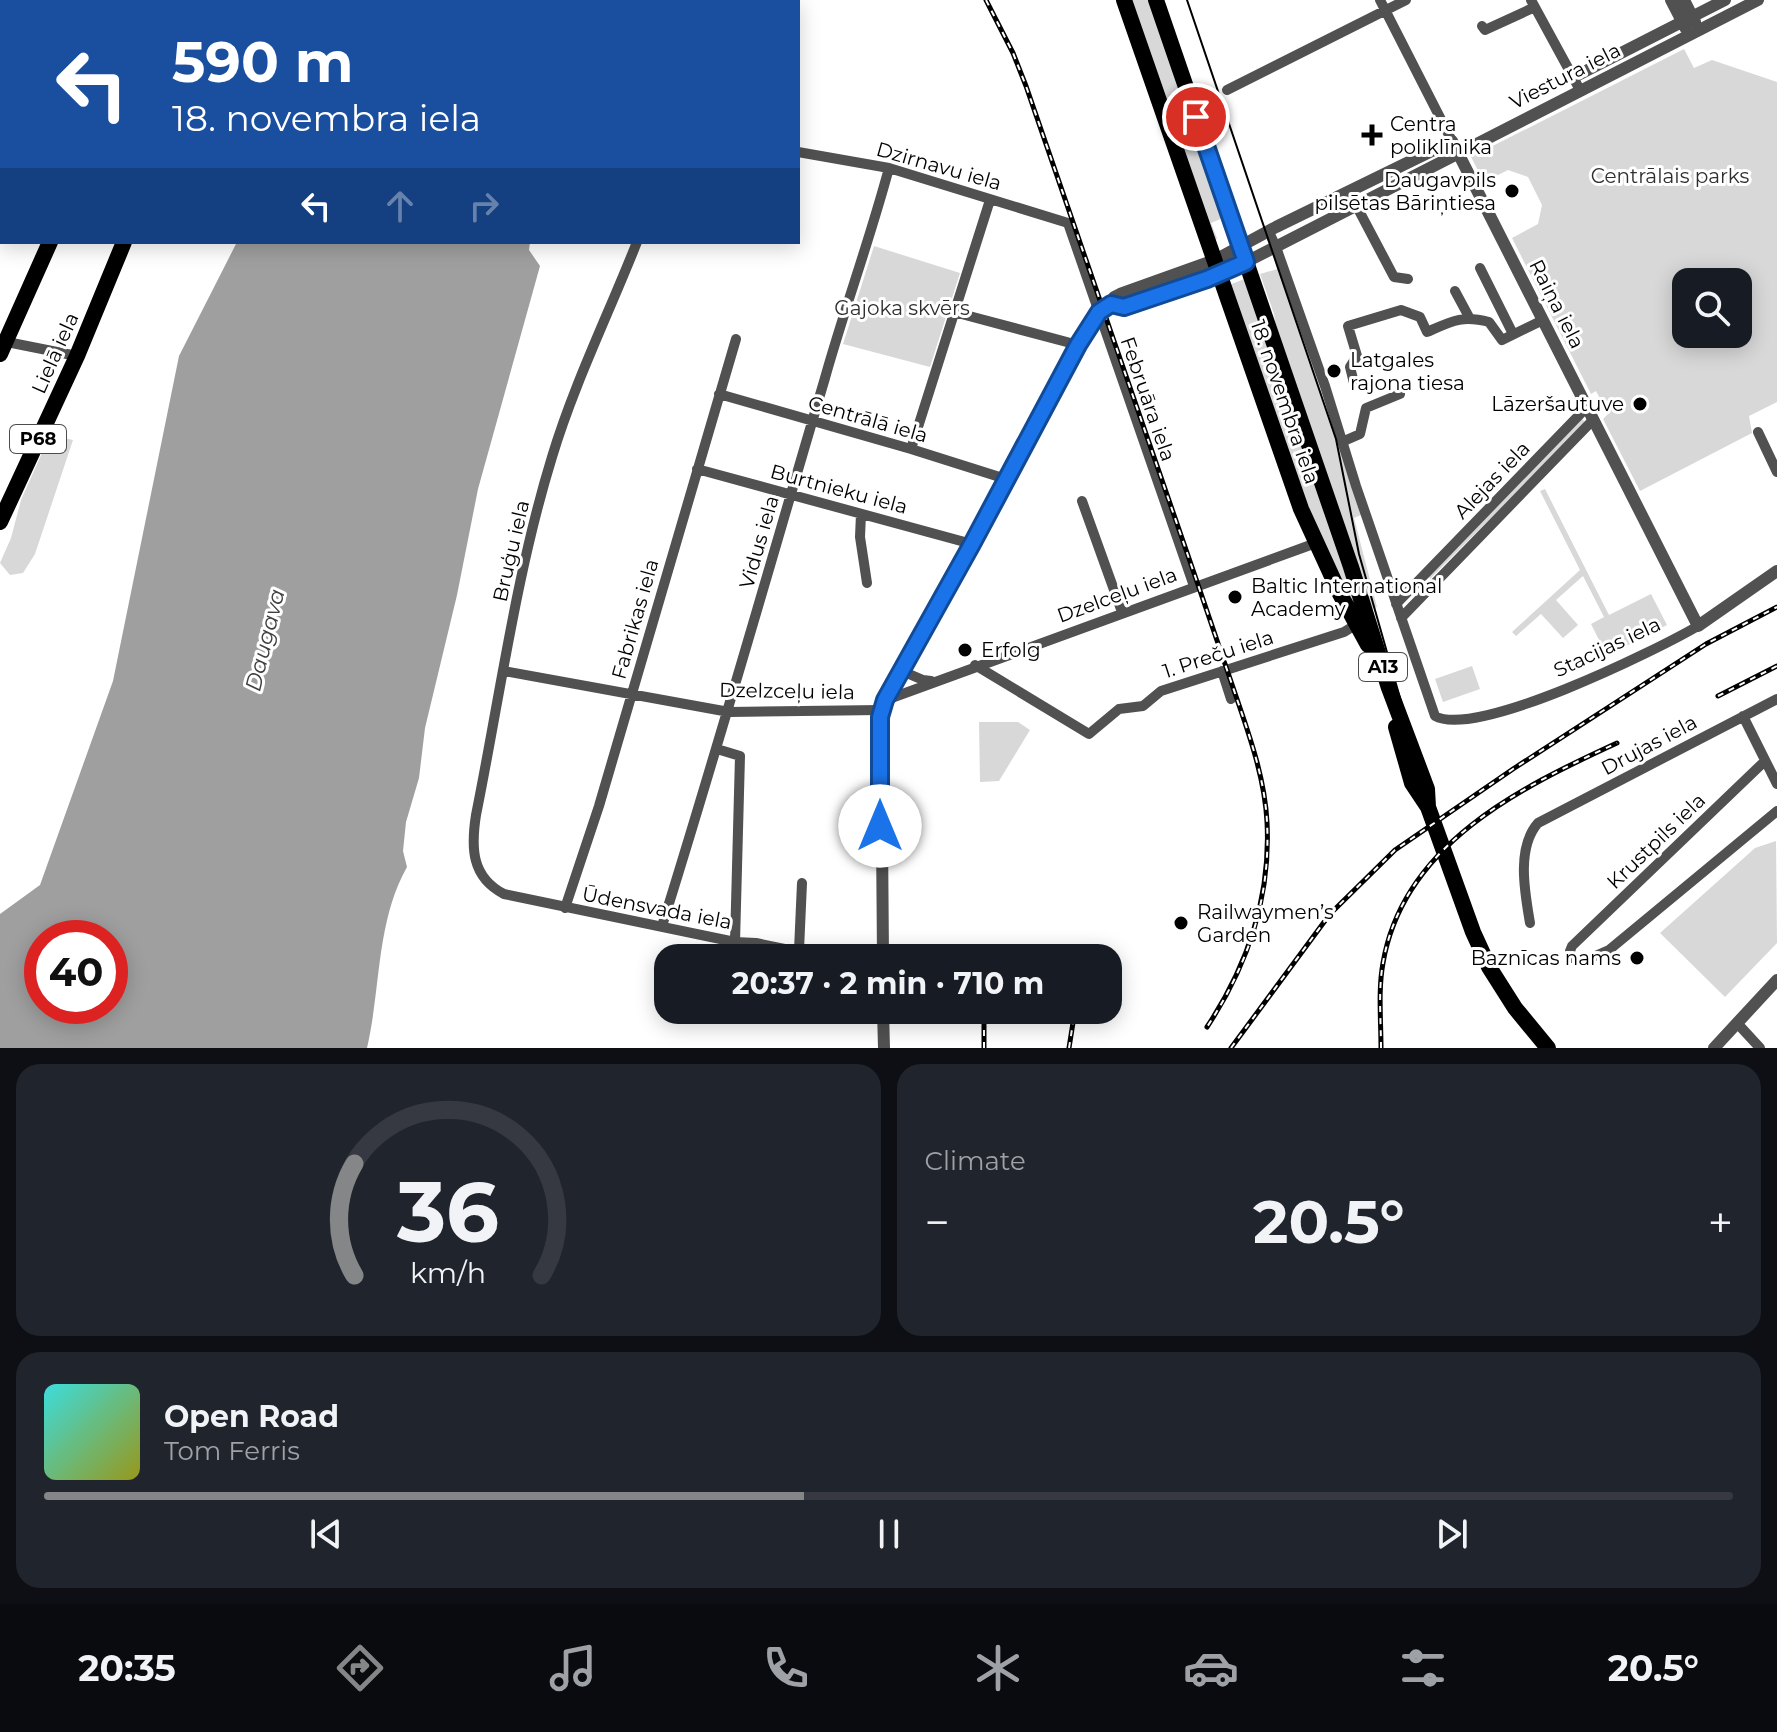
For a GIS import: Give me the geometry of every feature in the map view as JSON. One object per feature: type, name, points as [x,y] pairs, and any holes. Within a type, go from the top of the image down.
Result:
[{"type":"main road","name":"18. novembra iela","points":[[1124,0],[1296,496],[1380,671],[1412,783],[1428,807],[1473,932],[1489,967],[1515,1008],[1548,1048]]},
{"type":"main road","name":"18. novembra iela","points":[[1156,0],[1351,567],[1389,688],[1427,789],[1428,807]]},
{"type":"main road","points":[[2,345],[49,244]]},
{"type":"main road","name":"Lielā iela","points":[[0,522],[77,356],[123,244]]},
{"type":"street","points":[[1227,90],[1383,5],[1406,0]]},
{"type":"street","points":[[1671,0],[1694,32]]},
{"type":"street","points":[[1684,0],[1688,20]]},
{"type":"street","name":"Viestura iela","points":[[1574,77],[1725,0]]},
{"type":"street","name":"Viestura iela","points":[[1244,255],[1269,232],[1580,90],[1758,0]]},
{"type":"street","points":[[1482,26],[1485,30],[1533,4],[1580,90]]},
{"type":"street","name":"Raiņa iela","points":[[1383,5],[1698,626]]},
{"type":"street","name":"Viestura iela","points":[[1099,312],[1120,294],[1276,247],[1455,147]]},
{"type":"street","name":"Dzirnavu iela","points":[[800,152],[889,168],[1068,223]]},
{"type":"street","name":"Vidus iela","points":[[662,926],[729,712],[889,168]]},
{"type":"street","points":[[911,449],[990,200]]},
{"type":"street","points":[[1356,205],[1394,277],[1408,279]]},
{"type":"street","name":"Februāra iela","points":[[1068,223],[1194,586]]},
{"type":"street","name":"18. novembra iela","points":[[1269,232],[1344,441],[1432,712],[1438,719]]},
{"type":"street","name":"Bruģu iela","points":[[484,880],[477,866],[472,841],[523,565],[552,456],[636,244]]},
{"type":"street","points":[[1480,268],[1513,334]]},
{"type":"street","points":[[1455,291],[1469,317]]},
{"type":"street","points":[[1354,383],[1350,367],[1357,356],[1348,326],[1401,310],[1420,317],[1427,332],[1469,317],[1489,322],[1502,340],[1543,320]]},
{"type":"street","points":[[954,312],[1078,345]]},
{"type":"street","points":[[883,944],[883,705],[1078,345],[1099,312]]},
{"type":"street","name":"Fabrikas iela","points":[[565,908],[599,806],[736,339]]},
{"type":"street","points":[[2,345],[77,356]]},
{"type":"street","name":"Centrālā iela","points":[[719,394],[1006,479]]},
{"type":"street","points":[[1344,441],[1360,434],[1366,408],[1400,394]]},
{"type":"street","name":"Alejas iela","points":[[1396,604],[1587,407]]},
{"type":"street","name":"Alejas iela","points":[[1401,618],[1593,420]]},
{"type":"street","points":[[1758,432],[1777,472]]},
{"type":"street","name":"Burtnieku iela","points":[[697,469],[972,544]]},
{"type":"street","points":[[1082,501],[1122,612]]},
{"type":"street","points":[[861,514],[860,537],[867,583]]},
{"type":"street","name":"Dzelceļu iela","points":[[883,705],[931,681],[1316,543]]},
{"type":"street","name":"Stacijas iela","points":[[1438,719],[1469,719],[1555,694],[1698,626],[1777,571]]},
{"type":"street","points":[[1422,577],[1432,587]]},
{"type":"street","name":"1. Preču iela","points":[[975,665],[1089,734],[1119,709],[1143,706],[1161,691],[1344,632],[1357,624]]},
{"type":"street","name":"Dzelzceļu iela","points":[[504,671],[729,712],[883,705]]},
{"type":"street","points":[[902,671],[931,681]]},
{"type":"street","points":[[1222,671],[1231,699]]},
{"type":"street","name":"Drujas iela","points":[[1530,923],[1524,864],[1532,830],[1538,823],[1777,699]]},
{"type":"street","points":[[1743,716],[1777,784]]},
{"type":"street","points":[[717,749],[740,756],[735,942]]},
{"type":"street","name":"Krustpils iela","points":[[1765,761],[1572,946],[1572,958],[1584,961],[1609,950],[1777,811]]},
{"type":"street","name":"Ūdensvada iela","points":[[484,880],[491,888],[504,894],[735,942],[762,944]]},
{"type":"street","points":[[799,944],[802,883]]},
{"type":"street","points":[[1714,1048],[1777,980]]},
{"type":"street","points":[[1737,1023],[1760,1048]]},
{"type":"street","points":[[883,1024],[884,1048]]},
{"type":"green space","points":[[1130,0],[1151,0],[1223,218],[1211,223],[1217,238],[1214,244]]},
{"type":"green space","name":"Centrālais parks","points":[[1684,49],[1694,68],[1712,60],[1777,82],[1777,402],[1749,416],[1752,433],[1640,491],[1603,419],[1608,414],[1596,391],[1591,394],[1512,238],[1538,224],[1542,205],[1528,177],[1508,170],[1484,182],[1471,157]]},
{"type":"green space","name":"Gajoka skvērs","points":[[874,246],[960,273],[930,367],[843,344]]},
{"type":"green space","points":[[1281,268],[1361,515],[1354,518],[1377,607],[1369,610],[1277,335],[1274,314],[1260,274]]},
{"type":"green space","points":[[1247,278],[1356,603],[1357,614],[1315,530],[1229,285]]},
{"type":"green space","points":[[1582,418],[1585,423],[1430,579],[1429,576]]},
{"type":"green space","points":[[50,435],[73,440],[35,554],[23,573],[10,575],[0,563],[11,538],[21,500]]},
{"type":"green space","points":[[1545,489],[1609,615],[1651,594],[1667,625],[1607,656],[1591,624],[1604,617],[1583,576],[1556,600],[1578,625],[1563,638],[1541,614],[1516,636],[1512,632],[1580,570],[1540,491]]},
{"type":"green space","points":[[1472,666],[1480,689],[1443,702],[1435,679]]},
{"type":"green space","points":[[979,722],[1018,722],[1030,730],[999,781],[980,782]]},
{"type":"green space","points":[[1776,841],[1777,943],[1725,997],[1660,933],[1755,848]]},
{"type":"water","name":"Daugava","points":[[236,244],[530,244],[529,250],[540,266],[478,489],[457,595],[425,728],[419,778],[406,822],[403,851],[407,867],[397,888],[384,933],[367,1048],[0,1048],[0,914],[40,885],[113,681],[179,356]]},
{"type":"tram line","points":[[1187,0],[1336,439],[1359,554],[1404,712],[1405,729],[1430,807],[1482,948],[1508,994],[1551,1048]]},
{"type":"railway","points":[[986,0],[1026,86],[1244,719],[1261,777],[1267,822],[1261,904],[1245,955],[1222,1004],[1207,1027]]},
{"type":"railway","points":[[1231,1048],[1330,914],[1395,850],[1706,644],[1777,607]]},
{"type":"railway","points":[[1718,696],[1777,666]]},
{"type":"railway","points":[[1381,1048],[1383,963],[1395,922],[1414,885],[1440,853],[1505,801],[1617,743]]},
{"type":"railway","points":[[984,1024],[984,1048]]},
{"type":"railway","points":[[1069,1048],[1073,1024]]},
{"type":"place","name":"Centra poliklīnika","points":[[1372,135]]},
{"type":"place","name":"Daugavpils pilsētas Bāriņtiesa","points":[[1512,191]]},
{"type":"place","name":"Latgales rajona tiesa","points":[[1334,371]]},
{"type":"place","name":"Lāzeršautuve","points":[[1640,404]]},
{"type":"place","name":"Baltic International Academy","points":[[1235,597]]},
{"type":"place","name":"Erfolg","points":[[965,650]]},
{"type":"place","name":"Railwaymen’s Garden","points":[[1181,923]]},
{"type":"place","name":"Baznīcas nams","points":[[1637,958]]},
{"type":"route","points":[[880,826],[880,717],[885,700],[1078,345],[1099,312],[1111,304],[1124,307],[1207,279],[1246,262],[1196,117]]}]
